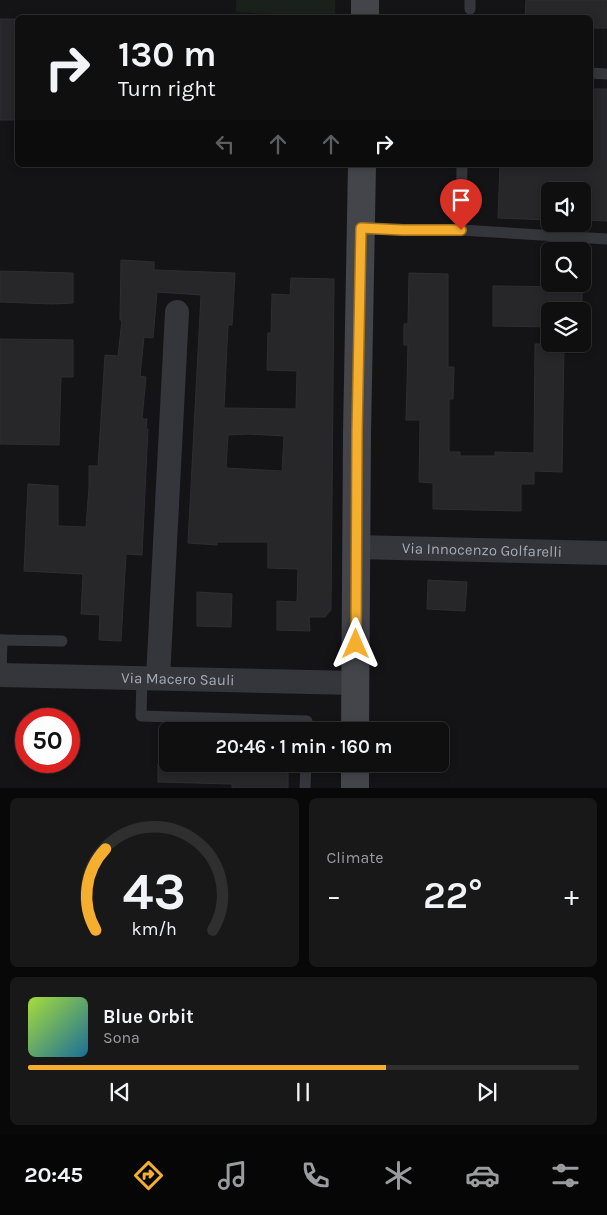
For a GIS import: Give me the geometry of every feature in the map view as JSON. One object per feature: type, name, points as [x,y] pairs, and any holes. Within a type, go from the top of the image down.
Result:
[{"type":"main road","points":[[365,0],[365,15]]},
{"type":"main road","points":[[355,722],[357,416],[362,167]]},
{"type":"main road","points":[[355,772],[355,788]]},
{"type":"street","points":[[150,678],[177,312]]},
{"type":"street","name":"Via Innocenzo Golfarelli","points":[[356,547],[607,554]]},
{"type":"street","name":"Via Macero Sauli","points":[[1,675],[356,683]]},
{"type":"lane","points":[[593,73],[607,74]]},
{"type":"lane","points":[[461,230],[462,167]]},
{"type":"lane","points":[[361,228],[461,230],[607,239]]},
{"type":"lane","points":[[1,675],[1,640],[62,641]]},
{"type":"lane","points":[[150,678],[141,716],[307,722]]},
{"type":"lane","points":[[305,788],[306,772]]},
{"type":"shaded area","points":[[236,0],[335,0],[335,15],[236,12]]},
{"type":"building","points":[[526,0],[607,0],[607,28],[593,28],[593,15],[525,15]]},
{"type":"building","points":[[0,19],[15,19],[15,120],[0,120]]},
{"type":"building","points":[[593,89],[607,89],[607,221],[591,220],[591,182],[541,182],[541,220],[498,218],[500,167],[593,167]]},
{"type":"building","points":[[121,260],[154,262],[154,270],[235,273],[232,325],[228,325],[224,408],[296,409],[297,371],[267,370],[268,333],[271,333],[272,294],[290,295],[291,278],[334,279],[331,610],[325,617],[309,617],[310,631],[277,630],[277,601],[297,602],[298,569],[268,568],[268,542],[217,542],[217,545],[188,543],[201,295],[157,292],[153,338],[144,337],[140,376],[146,377],[142,419],[147,419],[146,429],[148,429],[142,555],[126,554],[121,641],[99,640],[100,615],[81,614],[83,574],[24,571],[28,484],[58,486],[58,526],[86,527],[89,466],[98,466],[105,355],[118,356],[122,320],[120,320]],"holes":[[[228,435],[284,436],[282,471],[226,468]]]},
{"type":"building","points":[[0,271],[73,273],[73,303],[0,302]]},
{"type":"building","points":[[409,273],[448,274],[448,367],[454,367],[453,399],[449,399],[449,452],[460,452],[460,456],[495,456],[495,452],[534,453],[535,344],[541,344],[541,352],[564,352],[562,472],[534,471],[534,484],[521,484],[521,511],[433,509],[433,483],[419,482],[420,420],[406,420],[408,345],[404,345],[404,324],[408,324]]},
{"type":"building","points":[[493,286],[541,287],[541,292],[582,292],[582,302],[541,302],[541,327],[493,326]]},
{"type":"building","points":[[0,339],[73,340],[73,377],[61,377],[59,445],[0,444]]},
{"type":"building","points":[[428,580],[467,582],[465,611],[427,609]]},
{"type":"building","points":[[197,592],[232,594],[231,627],[197,626]]},
{"type":"building","points":[[158,764],[159,772],[288,772],[288,788],[232,788],[232,784],[158,782]]},
{"type":"route","points":[[356,644],[357,434],[361,228],[461,230]]}]
